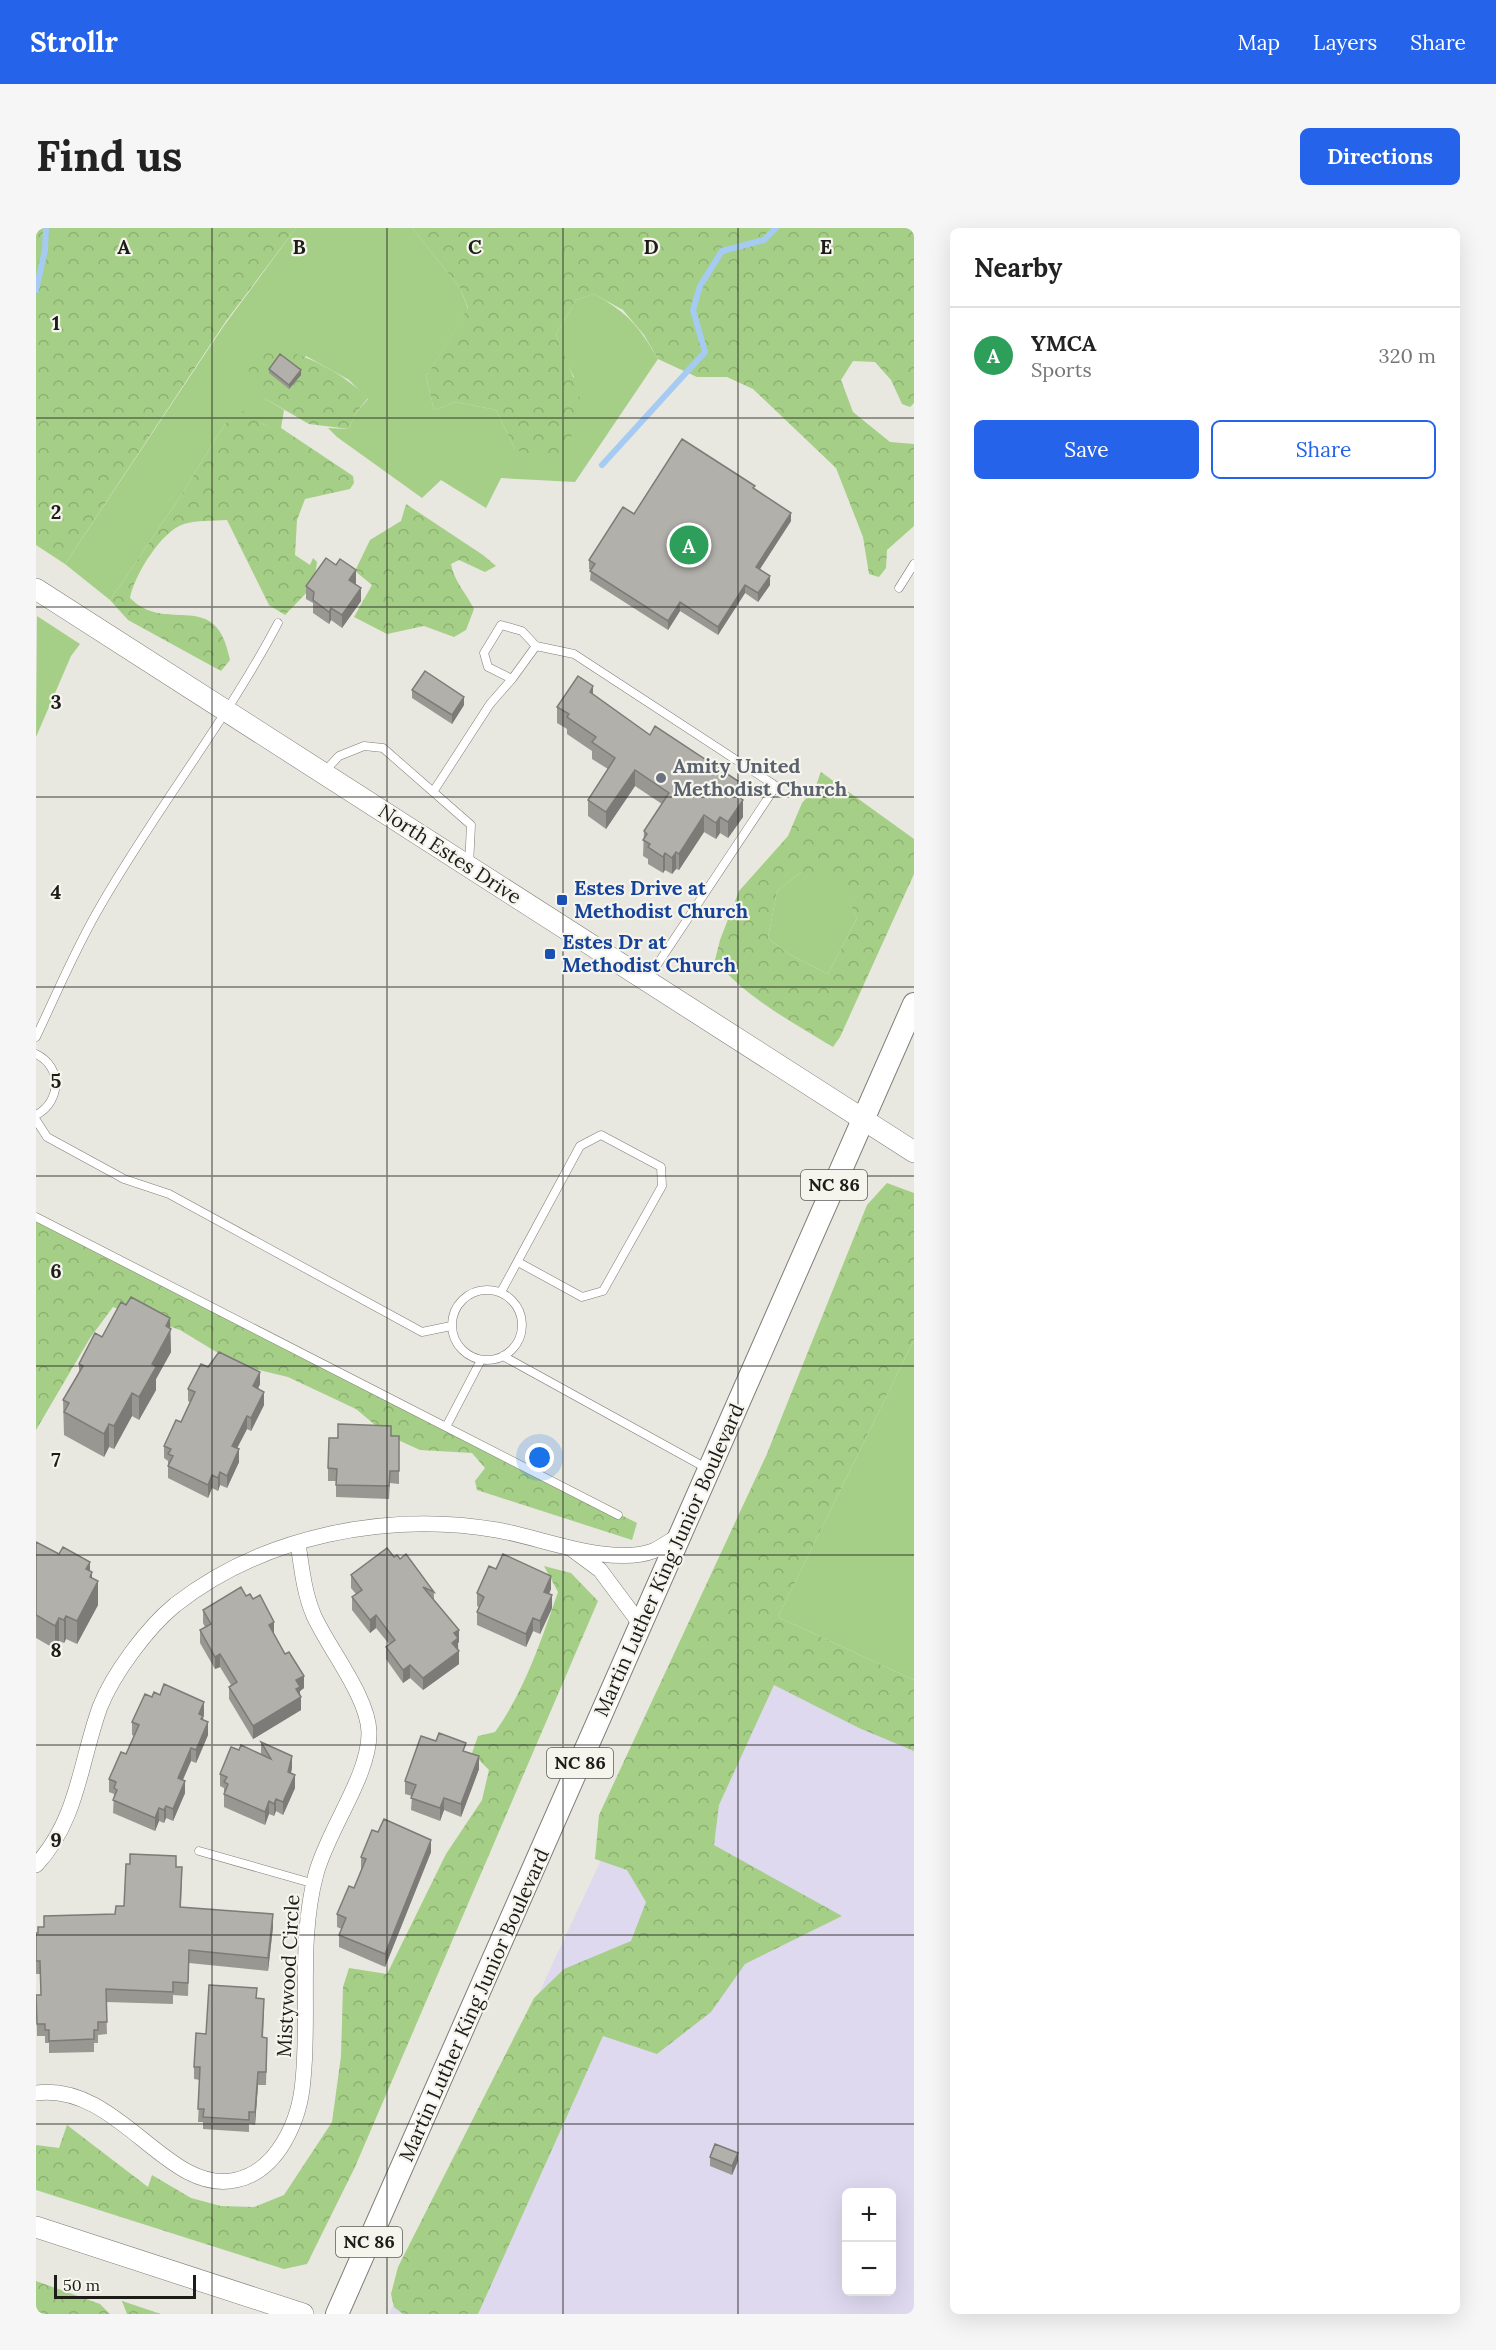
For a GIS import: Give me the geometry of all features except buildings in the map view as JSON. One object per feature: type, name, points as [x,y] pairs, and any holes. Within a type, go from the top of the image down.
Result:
[{"type":"main road","name":"North Estes Drive","points":[[36,589],[914,1152]]},
{"type":"main road","name":"Martin Luther King Junior Boulevard","points":[[337,2314],[914,1004]]},
{"type":"main road","points":[[36,2227],[303,2314]]},
{"type":"street","points":[[36,1865],[48,1851],[75,1800],[98,1716],[108,1689],[140,1642],[173,1606],[209,1582],[251,1560],[338,1531],[430,1524],[496,1530],[573,1550],[635,1554],[651,1551],[680,1536]]},
{"type":"street","name":"Mistywood Circle","points":[[36,2094],[59,2093],[101,2108],[185,2171],[206,2181],[235,2181],[260,2171],[280,2150],[295,2115],[303,2082],[306,1958],[315,1884],[329,1838],[366,1757],[369,1730],[358,1695],[328,1642],[307,1598],[298,1544]]},
{"type":"street","points":[[573,1550],[600,1570],[641,1625]]},
{"type":"lane","points":[[899,588],[914,564]]},
{"type":"lane","points":[[36,1037],[100,906],[224,711],[256,666],[278,623]]},
{"type":"lane","points":[[512,679],[488,667],[484,652],[501,625],[522,631],[536,646],[574,654],[776,786],[647,980]]},
{"type":"lane","points":[[434,792],[490,704],[536,646]]},
{"type":"lane","points":[[323,773],[339,756],[364,746],[383,748],[471,825],[468,866]]},
{"type":"lane","points":[[36,1054],[48,1062],[57,1082],[51,1103],[36,1115]]},
{"type":"lane","points":[[36,1120],[47,1137],[123,1179],[170,1194],[422,1332],[451,1326]]},
{"type":"lane","points":[[501,1292],[580,1146],[601,1135],[661,1167],[662,1186],[603,1291],[582,1297],[518,1262]]},
{"type":"lane","points":[[36,1217],[618,1515]]},
{"type":"lane","points":[[477,1290],[501,1292],[518,1307],[522,1329],[512,1349],[503,1356],[481,1360],[460,1348],[451,1326],[453,1314],[466,1295],[477,1290]]},
{"type":"lane","points":[[503,1356],[709,1470]]},
{"type":"lane","points":[[446,1427],[481,1360]]},
{"type":"lane","points":[[199,1851],[315,1884]]},
{"type":"shaded area","points":[[715,1616],[914,1711],[914,2314],[389,2314]]},
{"type":"green space","points":[[36,228],[296,228],[226,321],[65,564],[36,545]]},
{"type":"green space","points":[[296,228],[412,228],[460,288],[468,309],[426,377],[434,410],[456,402],[496,410],[515,449],[574,377],[563,356],[556,334],[576,300],[594,294],[616,307],[638,329],[658,359],[575,482],[501,478],[486,508],[441,480],[422,498],[337,437],[328,428],[349,429],[355,414],[368,399],[349,380],[306,356],[264,398],[284,410],[281,428],[270,428],[256,420],[225,424],[178,500],[110,600],[65,564],[223,327]]},
{"type":"green space","points":[[412,228],[914,228],[914,403],[910,407],[902,404],[891,380],[875,362],[853,361],[841,380],[853,412],[890,442],[914,444],[914,526],[887,550],[886,568],[879,577],[869,574],[863,537],[836,468],[753,389],[727,377],[697,377],[658,359],[644,335],[623,310],[594,294],[576,300],[556,334],[576,384],[581,414],[573,434],[548,465],[515,449],[496,410],[456,402],[434,410],[426,377],[468,308],[460,288]]},
{"type":"green space","points":[[278,348],[326,367],[348,381],[368,398],[355,414],[349,429],[309,424],[264,398],[249,380],[249,361],[261,350]]},
{"type":"green space","points":[[250,409],[262,424],[281,428],[353,476],[354,483],[350,489],[305,499],[297,520],[295,555],[310,565],[313,558],[317,562],[314,585],[285,615],[269,605],[227,520],[200,521],[175,528],[166,535],[150,555],[137,578],[130,598],[145,609],[202,618],[214,624],[223,638],[230,660],[221,671],[128,620],[110,600],[178,500],[225,424],[239,412]]},
{"type":"green space","points":[[406,504],[496,566],[485,572],[459,560],[451,564],[457,581],[474,609],[466,630],[454,637],[424,626],[387,634],[354,617],[372,585],[355,571],[370,540],[401,521]]},
{"type":"green space","points":[[37,616],[80,644],[71,656],[36,737]]},
{"type":"green space","points":[[821,772],[914,839],[914,874],[840,1037],[833,1047],[740,986],[715,960],[720,940],[739,891],[788,836],[802,803],[815,788]],"holes":[[[801,872],[816,879],[826,872],[830,889],[846,895],[857,918],[828,974],[787,953],[768,938],[777,891]]]},
{"type":"green space","points":[[801,872],[826,872],[846,894],[857,918],[828,974],[787,953],[768,938],[777,891]]},
{"type":"green space","points":[[887,1183],[914,1193],[914,1340],[778,1617],[914,1680],[914,1751],[859,1728],[774,1685],[719,1805],[714,1845],[842,1916],[745,1964],[711,2012],[657,2054],[603,2036],[478,2314],[403,2314],[394,2307],[391,2294],[398,2267],[534,1998],[564,1969],[631,1941],[646,1902],[627,1870],[595,1859],[599,1815],[766,1456],[867,1205]]},
{"type":"green space","points":[[36,1220],[637,1523],[632,1540],[477,1490],[475,1481],[485,1468],[472,1453],[420,1450],[387,1435],[356,1409],[288,1377],[238,1365],[180,1330],[113,1307],[90,1338],[36,1430]]},
{"type":"green space","points":[[914,1340],[914,1680],[778,1617]]},
{"type":"green space","points":[[544,1566],[571,1573],[598,1601],[355,2167],[307,2264],[284,2269],[36,2190],[36,2145],[59,2148],[67,2125],[148,2187],[152,2175],[191,2198],[221,2206],[254,2207],[284,2195],[332,2122],[341,2056],[343,1987],[349,1968],[387,1974],[446,1854],[482,1800],[489,1770],[472,1753],[478,1736],[495,1732],[506,1716],[539,1647],[558,1592]]},
{"type":"green space","points":[[36,2281],[100,2304],[110,2314],[36,2314]]},
{"type":"green space","points":[[122,2301],[161,2314],[127,2314]]},
{"type":"waterway","points":[[36,290],[45,250],[46,228]]},
{"type":"waterway","points":[[602,465],[705,352],[693,310],[700,286],[722,251],[764,240],[776,228]]},
{"type":"place","name":"YMCA","points":[[689,545]]},
{"type":"place","name":"Amity United Methodist Church","points":[[661,778]]},
{"type":"place","name":"Estes Drive at Methodist Church","points":[[562,900]]},
{"type":"place","name":"Estes Dr at Methodist Church","points":[[550,954]]}]
